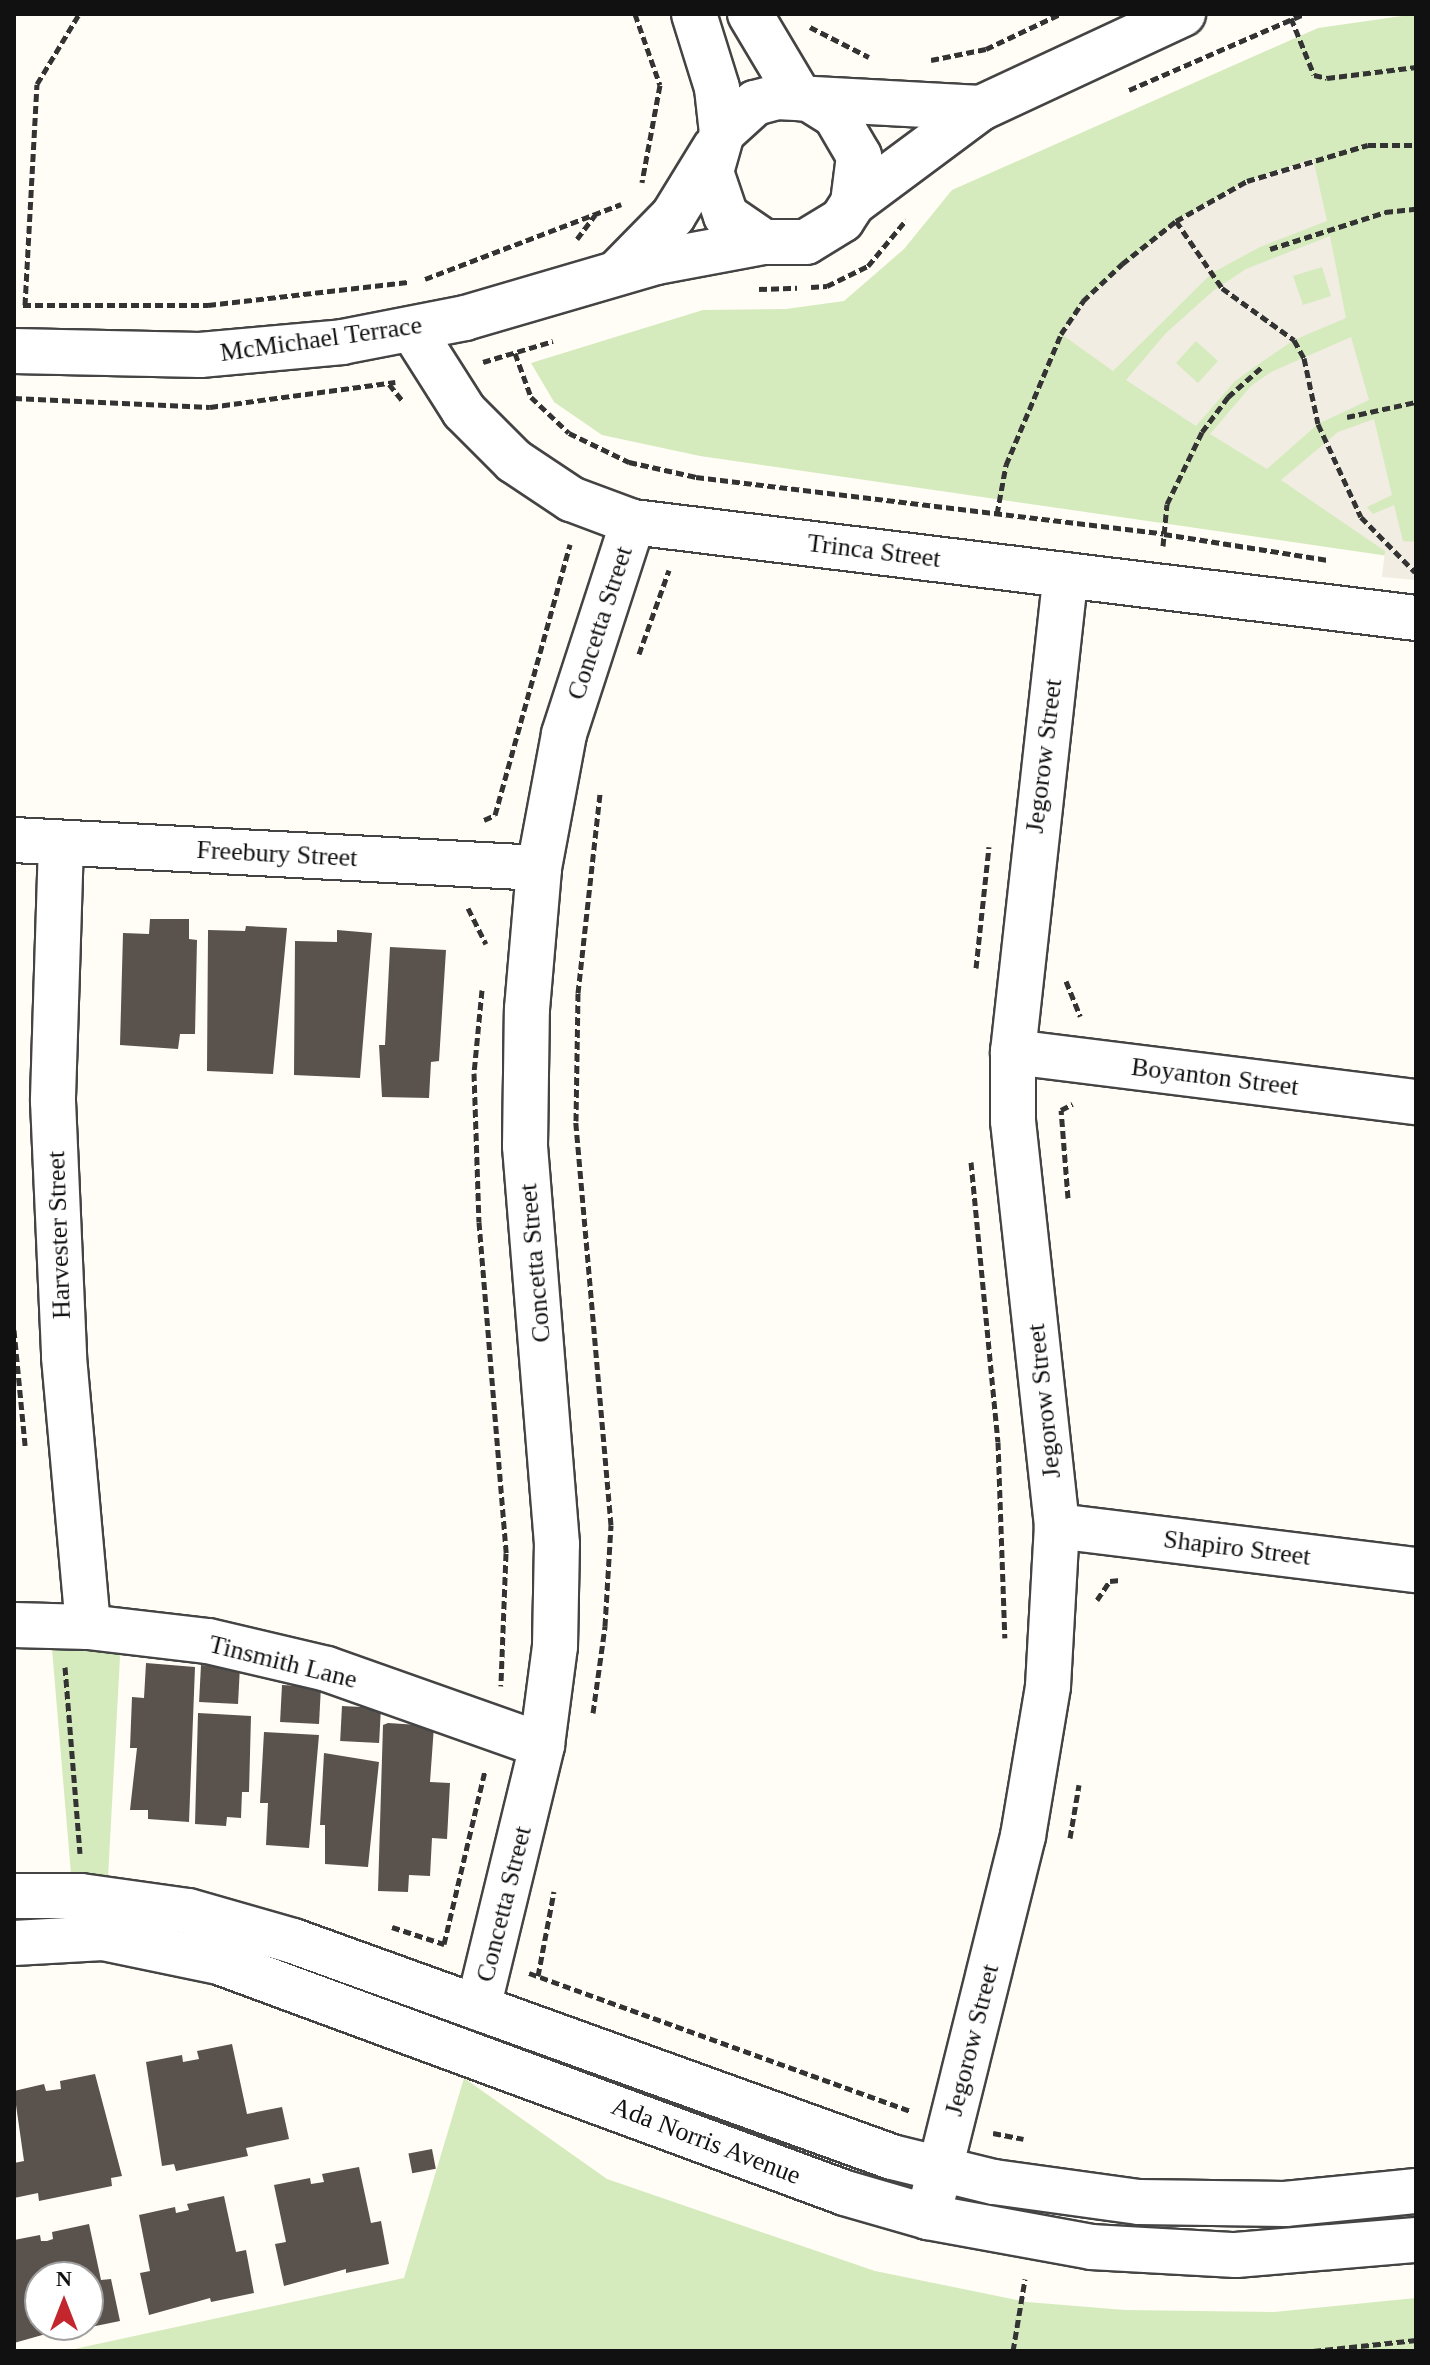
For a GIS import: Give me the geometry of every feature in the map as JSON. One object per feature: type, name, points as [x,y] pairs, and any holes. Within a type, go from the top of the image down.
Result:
[{"type":"street","points":[[694,14],[717,88],[718,141],[711,172],[726,216],[764,242],[806,242],[825,234],[853,203],[981,108],[1183,14]]},
{"type":"street","points":[[750,14],[807,100],[835,115],[855,144],[860,180],[853,203]]},
{"type":"street","points":[[718,141],[755,103],[807,100],[981,108]]},
{"type":"street","name":"McMichael Terrace","points":[[620,270],[673,216],[718,141]]},
{"type":"street","name":"McMichael Terrace","points":[[14,351],[200,355],[412,329],[620,270],[764,242]]},
{"type":"street","name":"Trinca Street","points":[[412,329],[464,411],[514,461],[571,499],[633,522],[1416,618]]},
{"type":"street","name":"Concetta Street","points":[[478,2008],[542,1745],[555,1646],[557,1544],[525,1146],[527,1009],[539,868],[564,734],[633,522]]},
{"type":"street","name":"Jegorow Street","points":[[928,2217],[940,2169],[932,2119],[1023,1836],[1048,1686],[1057,1526],[1013,1121],[1013,1052],[1066,575]]},
{"type":"street","name":"Freebury Street","points":[[14,840],[539,868]]},
{"type":"street","name":"Harvester Street","points":[[61,843],[53,1101],[64,1357],[88,1627]]},
{"type":"street","name":"Boyanton Street","points":[[1013,1052],[1416,1102]]},
{"type":"street","name":"Shapiro Street","points":[[1057,1526],[1416,1570]]},
{"type":"street","name":"Tinsmith Lane","points":[[14,1625],[88,1627],[208,1641],[327,1669],[542,1745]]},
{"type":"street","name":"Ada Norris Avenue","points":[[14,1896],[81,1896],[188,1911],[293,1941],[892,2157],[940,2169],[1139,2202],[1285,2204],[1416,2191]]},
{"type":"street","name":"Ada Norris Avenue","points":[[14,1943],[103,1938],[219,1962],[845,2193],[928,2217],[1091,2247],[1236,2255],[1416,2240]]},
{"type":"path","points":[[25,305],[37,84],[79,14]]},
{"type":"path","points":[[635,14],[660,85],[639,197]]},
{"type":"path","points":[[800,14],[809,27],[877,62]]},
{"type":"path","points":[[918,63],[986,49],[1060,14]]},
{"type":"path","points":[[1291,18],[1314,75],[1327,78],[1416,67]]},
{"type":"path","points":[[997,514],[1006,465],[1061,334],[1083,301],[1176,221],[1247,181],[1313,158],[1368,145],[1416,145]]},
{"type":"path","points":[[14,304],[208,305],[423,280],[624,203]]},
{"type":"path","points":[[1270,249],[1385,212],[1416,209]]},
{"type":"path","points":[[1176,221],[1222,288],[1294,340],[1304,358],[1318,424],[1361,517],[1416,572]]},
{"type":"path","points":[[515,353],[531,397],[569,433],[629,462],[696,477],[1164,534],[1336,562]]},
{"type":"path","points":[[1161,586],[1167,504],[1202,432],[1228,397],[1262,367]]},
{"type":"path","points":[[14,398],[210,407],[388,383]]},
{"type":"path","points":[[1347,417],[1416,402]]},
{"type":"path","points":[[472,825],[495,815],[570,542]]},
{"type":"path","points":[[1416,564],[1416,572]]},
{"type":"path","points":[[638,656],[670,569]]},
{"type":"path","points":[[1404,571],[1416,572]]},
{"type":"path","points":[[601,787],[578,993],[576,1121],[611,1525]]},
{"type":"path","points":[[975,973],[991,834]]},
{"type":"path","points":[[433,862],[436,896],[472,910],[487,939],[485,954]]},
{"type":"path","points":[[1068,969],[1066,984],[1080,1016],[1092,1018]]},
{"type":"path","points":[[444,1944],[505,1664],[506,1553],[479,1222],[474,1073],[482,983]]},
{"type":"path","points":[[1069,1203],[1061,1110],[1075,1103]]},
{"type":"path","points":[[971,1157],[998,1442],[1005,1650]]},
{"type":"path","points":[[1095,1603],[1110,1581],[1135,1578]]},
{"type":"path","points":[[1067,1847],[1080,1773]]},
{"type":"path","points":[[917,2097],[932,2119],[1033,2141]]},
{"type":"path","points":[[996,2134],[1000,2119]]},
{"type":"path","points":[[1313,2351],[1416,2340]]},
{"type":"green space","points":[[1416,14],[1416,560],[700,456],[602,435],[554,402],[531,363],[703,310],[786,309],[844,301],[904,249],[952,190],[1318,28]]},
{"type":"green space","points":[[51,1637],[121,1639],[108,1877],[71,1874]]},
{"type":"green space","points":[[464,2078],[607,2179],[875,2271],[1027,2302],[1125,2310],[1274,2312],[1416,2298],[1416,2351],[65,2351],[404,2278]]},
{"type":"shaded area","points":[[1313,158],[1327,221],[1260,247],[1212,273],[1113,371],[1061,334],[1083,301],[1176,221],[1247,181]]},
{"type":"shaded area","points":[[1330,236],[1346,318],[1294,340],[1235,381],[1196,426],[1126,380],[1166,333],[1213,291],[1246,269]],"holes":[[[1322,267],[1331,296],[1303,305],[1293,276]],[[1196,341],[1218,361],[1198,383],[1176,363]]]},
{"type":"shaded area","points":[[1351,337],[1369,400],[1318,424],[1267,469],[1210,434],[1251,386],[1271,372]]},
{"type":"shaded area","points":[[1374,419],[1392,495],[1367,507],[1373,514],[1394,505],[1403,541],[1416,542],[1416,580],[1382,577],[1385,551],[1281,480],[1338,432]]},
{"type":"building","points":[[150,919],[189,919],[189,939],[197,940],[195,1034],[180,1034],[178,1049],[120,1045],[123,933],[149,934]]},
{"type":"building","points":[[246,926],[287,928],[273,1074],[207,1071],[208,930],[245,931]]},
{"type":"building","points":[[337,930],[372,933],[360,1078],[294,1075],[295,941],[337,942]]},
{"type":"building","points":[[390,947],[446,950],[439,1061],[431,1062],[429,1098],[382,1097],[379,1045],[385,1045]]},
{"type":"building","points":[[146,1663],[195,1667],[189,1822],[148,1819],[148,1810],[130,1810],[137,1748],[130,1748],[132,1697],[144,1698]]},
{"type":"building","points":[[201,1665],[240,1667],[238,1704],[199,1702]]},
{"type":"building","points":[[282,1685],[321,1687],[319,1724],[280,1722]]},
{"type":"building","points":[[342,1706],[381,1708],[379,1743],[340,1741]]},
{"type":"building","points":[[198,1713],[251,1716],[249,1792],[242,1792],[241,1818],[227,1817],[226,1826],[195,1824]]},
{"type":"building","points":[[383,1725],[434,1726],[430,1782],[450,1783],[447,1839],[432,1838],[430,1876],[409,1875],[408,1892],[378,1891]]},
{"type":"building","points":[[264,1732],[319,1735],[309,1848],[266,1845],[268,1803],[260,1803]]},
{"type":"building","points":[[324,1753],[379,1762],[368,1867],[325,1864],[325,1825],[320,1825]]},
{"type":"building","points":[[232,2044],[247,2114],[282,2107],[289,2139],[246,2148],[248,2156],[176,2171],[174,2164],[162,2166],[146,2062],[182,2055],[183,2062],[199,2059],[197,2051]]},
{"type":"building","points":[[95,2074],[122,2176],[111,2178],[112,2186],[39,2201],[38,2193],[14,2198],[14,2163],[24,2161],[14,2091],[44,2084],[46,2091],[61,2089],[60,2081]]},
{"type":"building","points":[[432,2149],[436,2169],[412,2173],[408,2154]]},
{"type":"building","points":[[359,2167],[371,2223],[381,2221],[389,2264],[346,2273],[346,2269],[284,2286],[275,2244],[286,2242],[274,2185],[310,2178],[311,2184],[324,2182],[322,2174]]},
{"type":"building","points":[[224,2196],[236,2252],[246,2250],[254,2293],[211,2302],[210,2298],[149,2315],[140,2273],[150,2271],[139,2215],[175,2207],[176,2213],[189,2210],[187,2204]]},
{"type":"building","points":[[89,2224],[97,2261],[24,2261],[24,2340],[14,2343],[14,2240],[40,2235],[41,2241],[47,2241],[53,2239],[52,2232]]},
{"type":"building","points":[[111,2279],[120,2321],[104,2324],[104,2280]]}]
